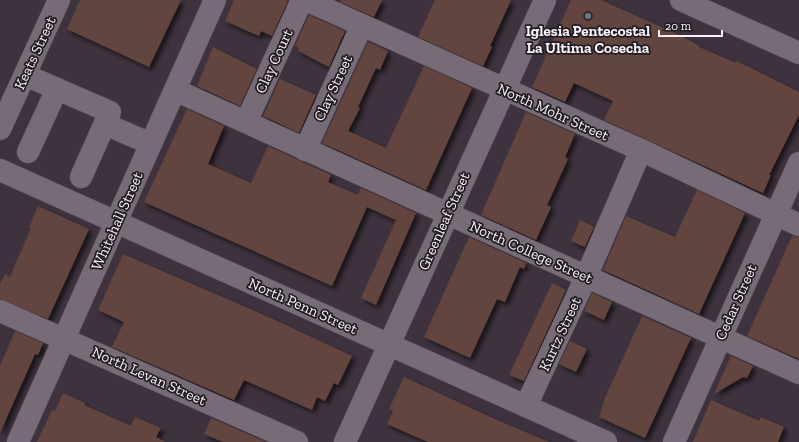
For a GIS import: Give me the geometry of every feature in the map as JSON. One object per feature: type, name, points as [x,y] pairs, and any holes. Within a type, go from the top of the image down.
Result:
[{"type":"street","name":"Keats Street","points":[[0,129],[59,0]]},
{"type":"street","name":"Whitehall Street","points":[[18,442],[215,0]]},
{"type":"street","name":"Clay Court","points":[[246,122],[302,0]]},
{"type":"street","name":"North Mohr Street","points":[[306,0],[503,90],[640,150],[799,225]]},
{"type":"street","name":"Greenleaf Street","points":[[345,442],[388,344],[545,0]]},
{"type":"street","points":[[680,0],[799,53]]},
{"type":"street","name":"Clay Street","points":[[305,150],[362,26]]},
{"type":"street","points":[[25,75],[110,112],[81,177]]},
{"type":"street","points":[[28,152],[57,89]]},
{"type":"street","name":"North College Street","points":[[175,90],[799,373]]},
{"type":"street","points":[[105,124],[151,144]]},
{"type":"street","name":"Kurtz Street","points":[[526,406],[586,277],[640,150]]},
{"type":"street","name":"Cedar Street","points":[[674,442],[799,163]]},
{"type":"street","name":"North Penn Street","points":[[0,170],[606,442]]},
{"type":"street","name":"North Levan Street","points":[[0,311],[297,442]]},
{"type":"building","points":[[80,0],[181,0],[149,67],[67,29]]},
{"type":"building","points":[[234,0],[288,1],[272,36],[261,31],[259,36],[225,21]]},
{"type":"building","points":[[341,0],[382,0],[374,17],[340,2]]},
{"type":"building","points":[[435,0],[511,0],[490,46],[492,47],[483,66],[418,37]]},
{"type":"building","points":[[571,0],[601,0],[679,35],[700,46],[699,47],[736,63],[737,61],[799,92],[799,115],[769,175],[771,175],[763,193],[604,120],[613,101],[574,83],[565,102],[532,87]]},
{"type":"building","points":[[309,15],[345,31],[329,67],[298,51],[299,48],[295,46]]},
{"type":"building","points":[[368,42],[388,51],[380,70],[376,68],[358,107],[360,108],[348,131],[386,148],[424,66],[472,88],[426,190],[322,143]]},
{"type":"building","points":[[213,47],[257,69],[240,106],[197,86]]},
{"type":"building","points":[[280,79],[316,95],[299,133],[263,116]]},
{"type":"building","points":[[187,109],[224,126],[208,164],[251,183],[268,146],[331,175],[328,182],[358,195],[361,188],[416,213],[376,305],[361,298],[396,220],[367,207],[332,286],[144,202]]},
{"type":"building","points":[[526,112],[575,134],[565,157],[568,159],[547,205],[551,207],[536,240],[481,215]]},
{"type":"building","points":[[697,190],[745,213],[699,314],[603,270],[626,216],[675,237]]},
{"type":"building","points":[[38,206],[89,229],[48,319],[0,299],[0,284],[5,274],[10,277],[31,228],[29,227]]},
{"type":"building","points":[[580,220],[594,227],[585,247],[571,241]]},
{"type":"building","points":[[792,236],[799,237],[799,359],[747,336]]},
{"type":"building","points":[[469,237],[526,263],[524,269],[520,267],[505,302],[497,299],[470,358],[424,337]]},
{"type":"building","points":[[123,254],[273,319],[352,356],[338,385],[334,383],[325,401],[317,397],[312,410],[244,380],[234,400],[112,347],[124,322],[98,310]]},
{"type":"building","points":[[552,283],[566,290],[524,381],[509,375]]},
{"type":"building","points":[[592,293],[612,302],[604,320],[584,311]]},
{"type":"building","points":[[642,316],[691,338],[645,438],[599,417],[605,398]]},
{"type":"building","points":[[15,331],[43,343],[38,355],[35,354],[0,433],[0,366]]},
{"type":"building","points":[[570,341],[587,349],[576,372],[559,364]]},
{"type":"building","points":[[731,356],[753,366],[747,378],[743,377],[714,394]]},
{"type":"building","points":[[404,377],[549,442],[428,442],[407,433],[387,424],[393,411],[389,409]]},
{"type":"building","points":[[63,393],[85,403],[84,405],[131,426],[135,417],[161,428],[156,437],[166,442],[37,442],[52,410],[55,411]]},
{"type":"building","points":[[711,400],[759,421],[761,417],[784,427],[778,442],[693,442]]},
{"type":"building","points":[[211,418],[266,442],[223,442],[204,434]]},
{"type":"place","name":"Iglesia Pentecostal La Ultima Cosecha","points":[[588,16]]}]
